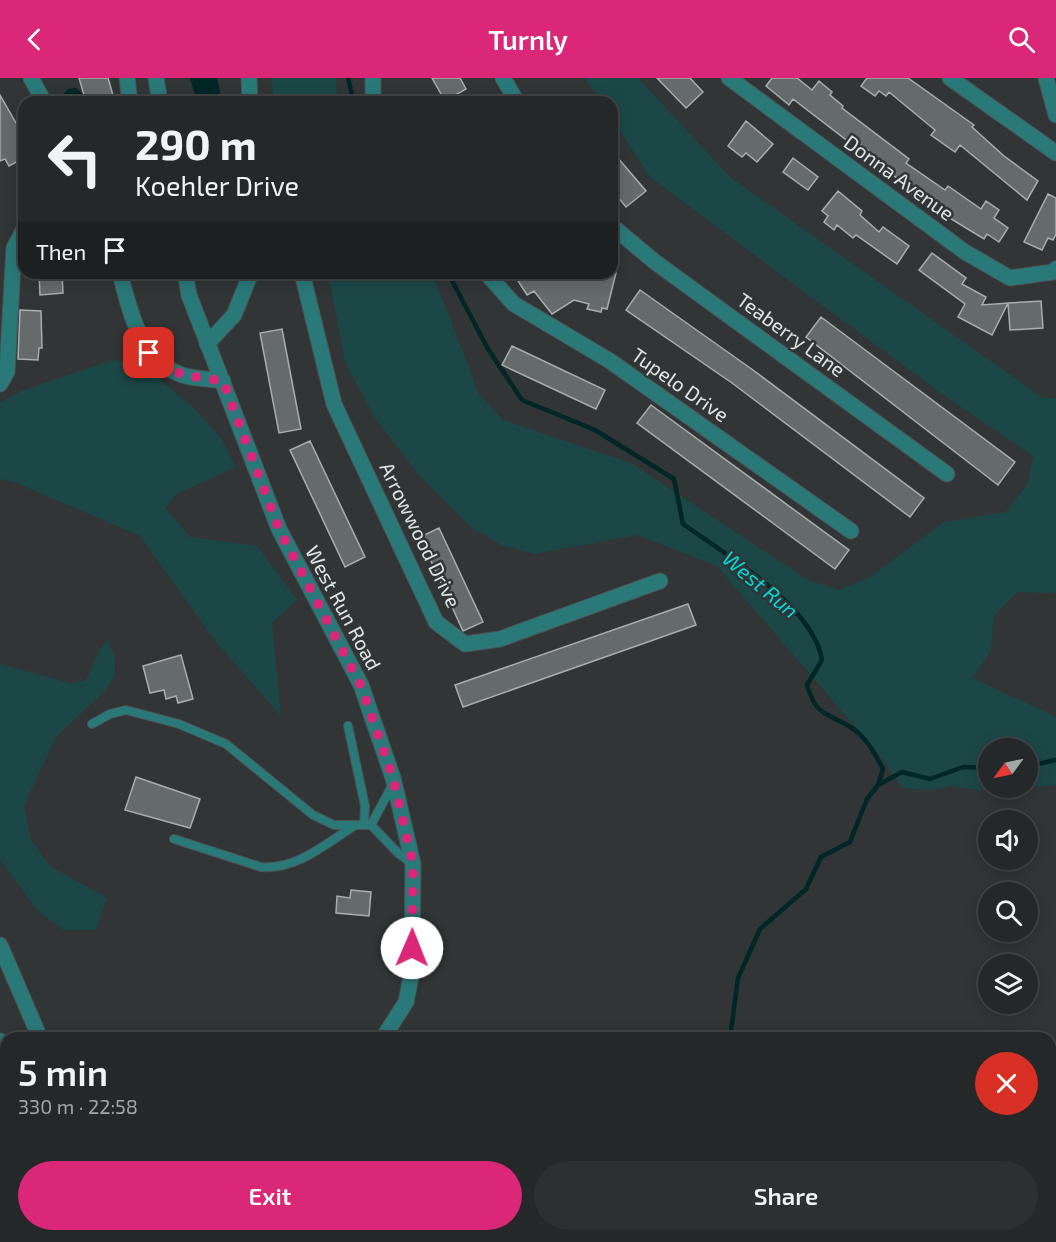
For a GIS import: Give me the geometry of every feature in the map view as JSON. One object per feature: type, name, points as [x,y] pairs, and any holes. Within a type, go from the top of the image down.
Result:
[{"type":"street","points":[[31,78],[41,96]]},
{"type":"street","points":[[127,78],[129,96]]},
{"type":"street","points":[[156,78],[159,96]]},
{"type":"street","points":[[249,78],[250,96]]},
{"type":"street","points":[[373,78],[374,96]]},
{"type":"street","points":[[503,78],[514,96]]},
{"type":"street","name":"Donna Avenue","points":[[729,78],[965,252],[1010,278],[1053,272],[1056,269]]},
{"type":"street","points":[[950,78],[1056,153]]},
{"type":"street","points":[[1046,78],[1056,115]]},
{"type":"street","name":"Teaberry Lane","points":[[618,231],[655,262],[947,474]]},
{"type":"street","points":[[0,384],[7,372],[14,248],[18,240]]},
{"type":"street","points":[[122,279],[131,315],[149,353],[182,375],[223,381]]},
{"type":"street","name":"West Run Road","points":[[186,279],[189,295],[207,344],[279,529],[361,686],[393,782],[413,864],[412,971],[406,1002],[387,1032]]},
{"type":"street","points":[[207,344],[234,315],[249,279]]},
{"type":"street","name":"Arrowwood Drive","points":[[303,279],[334,404],[436,622],[465,644],[500,639],[660,580]]},
{"type":"street","name":"Tupelo Drive","points":[[491,279],[514,304],[610,361],[851,531]]},
{"type":"street","points":[[0,945],[37,1032]]},
{"type":"lane","points":[[92,724],[110,714],[126,710],[179,724],[226,744],[313,815],[334,825],[363,825],[413,864]]},
{"type":"lane","points":[[348,726],[365,806],[363,825]]},
{"type":"lane","points":[[174,839],[261,867],[275,868],[292,865],[363,825],[393,782]]},
{"type":"shaded area","points":[[190,78],[217,78],[221,96],[195,96]]},
{"type":"shaded area","points":[[271,78],[336,78],[337,96],[273,96]]},
{"type":"shaded area","points":[[585,78],[638,78],[731,178],[1043,398],[1056,398],[1056,593],[1017,592],[994,616],[991,650],[973,678],[1056,717],[1056,785],[1038,786],[1038,738],[978,738],[978,790],[951,786],[933,790],[902,788],[882,758],[717,566],[637,535],[535,554],[501,545],[472,528],[420,476],[375,418],[345,362],[329,279],[433,279],[479,394],[503,420],[631,463],[808,580],[840,590],[870,577],[944,522],[1006,512],[1028,483],[1033,456],[942,394],[651,178],[618,128],[618,96],[597,96]]},
{"type":"shaded area","points":[[76,88],[84,96],[62,96],[68,89]]},
{"type":"shaded area","points":[[113,360],[145,367],[196,410],[221,438],[236,467],[175,495],[166,508],[190,537],[257,546],[297,600],[272,623],[281,716],[217,643],[140,536],[14,482],[0,479],[0,403],[21,391]]},
{"type":"shaded area","points":[[108,640],[115,658],[115,675],[105,691],[56,737],[24,805],[31,840],[50,866],[107,898],[96,930],[64,930],[38,911],[0,859],[0,664],[70,683],[85,681]]},
{"type":"building","points":[[79,78],[108,78],[113,96],[84,96]]},
{"type":"building","points":[[432,78],[460,78],[466,89],[454,96],[442,96]]},
{"type":"building","points":[[657,78],[690,78],[703,92],[686,108]]},
{"type":"building","points":[[772,78],[797,78],[812,90],[819,81],[832,92],[830,95],[843,106],[842,108],[909,159],[906,163],[945,190],[948,186],[981,209],[986,201],[999,210],[994,218],[1008,228],[999,242],[987,234],[984,239],[948,217],[950,214],[929,198],[916,191],[913,195],[904,188],[906,185],[869,157],[872,153],[851,138],[849,142],[793,99],[789,105],[766,86]]},
{"type":"building","points":[[867,78],[908,78],[974,125],[972,127],[1004,156],[1038,181],[1027,200],[960,145],[955,152],[931,135],[935,130],[889,92],[886,96],[879,91],[875,96],[861,86]]},
{"type":"building","points":[[0,95],[18,126],[18,161],[9,166],[5,159],[0,161]]},
{"type":"building","points":[[746,121],[773,144],[757,162],[746,153],[742,157],[728,146]]},
{"type":"building","points":[[618,158],[646,191],[626,207],[618,197]]},
{"type":"building","points":[[793,158],[818,177],[808,190],[783,172]]},
{"type":"building","points":[[838,191],[862,211],[860,215],[879,232],[883,227],[909,246],[897,264],[856,235],[853,238],[837,225],[834,230],[824,222],[828,216],[822,211]]},
{"type":"building","points":[[1048,194],[1056,198],[1056,234],[1053,240],[1048,238],[1042,250],[1024,242]]},
{"type":"building","points":[[932,253],[966,278],[962,284],[986,297],[982,305],[1008,303],[992,335],[958,317],[965,304],[919,270]]},
{"type":"building","points":[[39,279],[62,279],[63,293],[40,295]]},
{"type":"building","points":[[517,279],[614,279],[607,309],[602,308],[601,312],[587,309],[589,304],[574,300],[552,314],[534,291],[527,295]]},
{"type":"building","points":[[640,290],[753,370],[924,498],[910,517],[732,383],[626,310]]},
{"type":"building","points":[[1041,301],[1043,328],[1010,330],[1008,303]]},
{"type":"building","points":[[20,310],[41,311],[42,348],[39,348],[38,360],[18,359]]},
{"type":"building","points":[[821,317],[1015,462],[998,485],[806,337]]},
{"type":"building","points":[[282,329],[301,429],[279,433],[260,333]]},
{"type":"building","points":[[512,346],[605,390],[596,409],[502,365]]},
{"type":"building","points":[[651,405],[849,550],[835,569],[637,423]]},
{"type":"building","points":[[310,441],[365,557],[345,567],[290,450]]},
{"type":"building","points":[[439,528],[483,622],[463,631],[420,537]]},
{"type":"building","points":[[688,604],[696,625],[463,707],[455,685]]},
{"type":"building","points":[[181,655],[193,699],[178,703],[176,696],[166,699],[164,690],[150,693],[143,666]]},
{"type":"building","points":[[136,777],[200,799],[190,828],[125,810]]},
{"type":"building","points":[[351,890],[371,892],[369,916],[336,913],[337,896],[350,898]]},
{"type":"waterway","name":"West Run","points":[[348,78],[352,96]]},
{"type":"waterway","name":"West Run","points":[[451,279],[488,349],[522,400],[595,430],[674,479],[683,524],[744,566],[785,601],[803,620],[815,640],[822,660],[807,685],[814,703],[824,713],[852,728],[862,737],[883,769],[878,785],[867,799],[850,842],[821,857],[806,889],[760,929],[738,978],[731,1032]]},
{"type":"waterway","points":[[1038,764],[1056,760]]},
{"type":"waterway","points":[[878,785],[902,772],[930,779],[963,767],[978,768]]},
{"type":"route","points":[[149,353],[182,375],[223,381],[279,529],[361,686],[393,778],[413,864],[412,948]]}]
